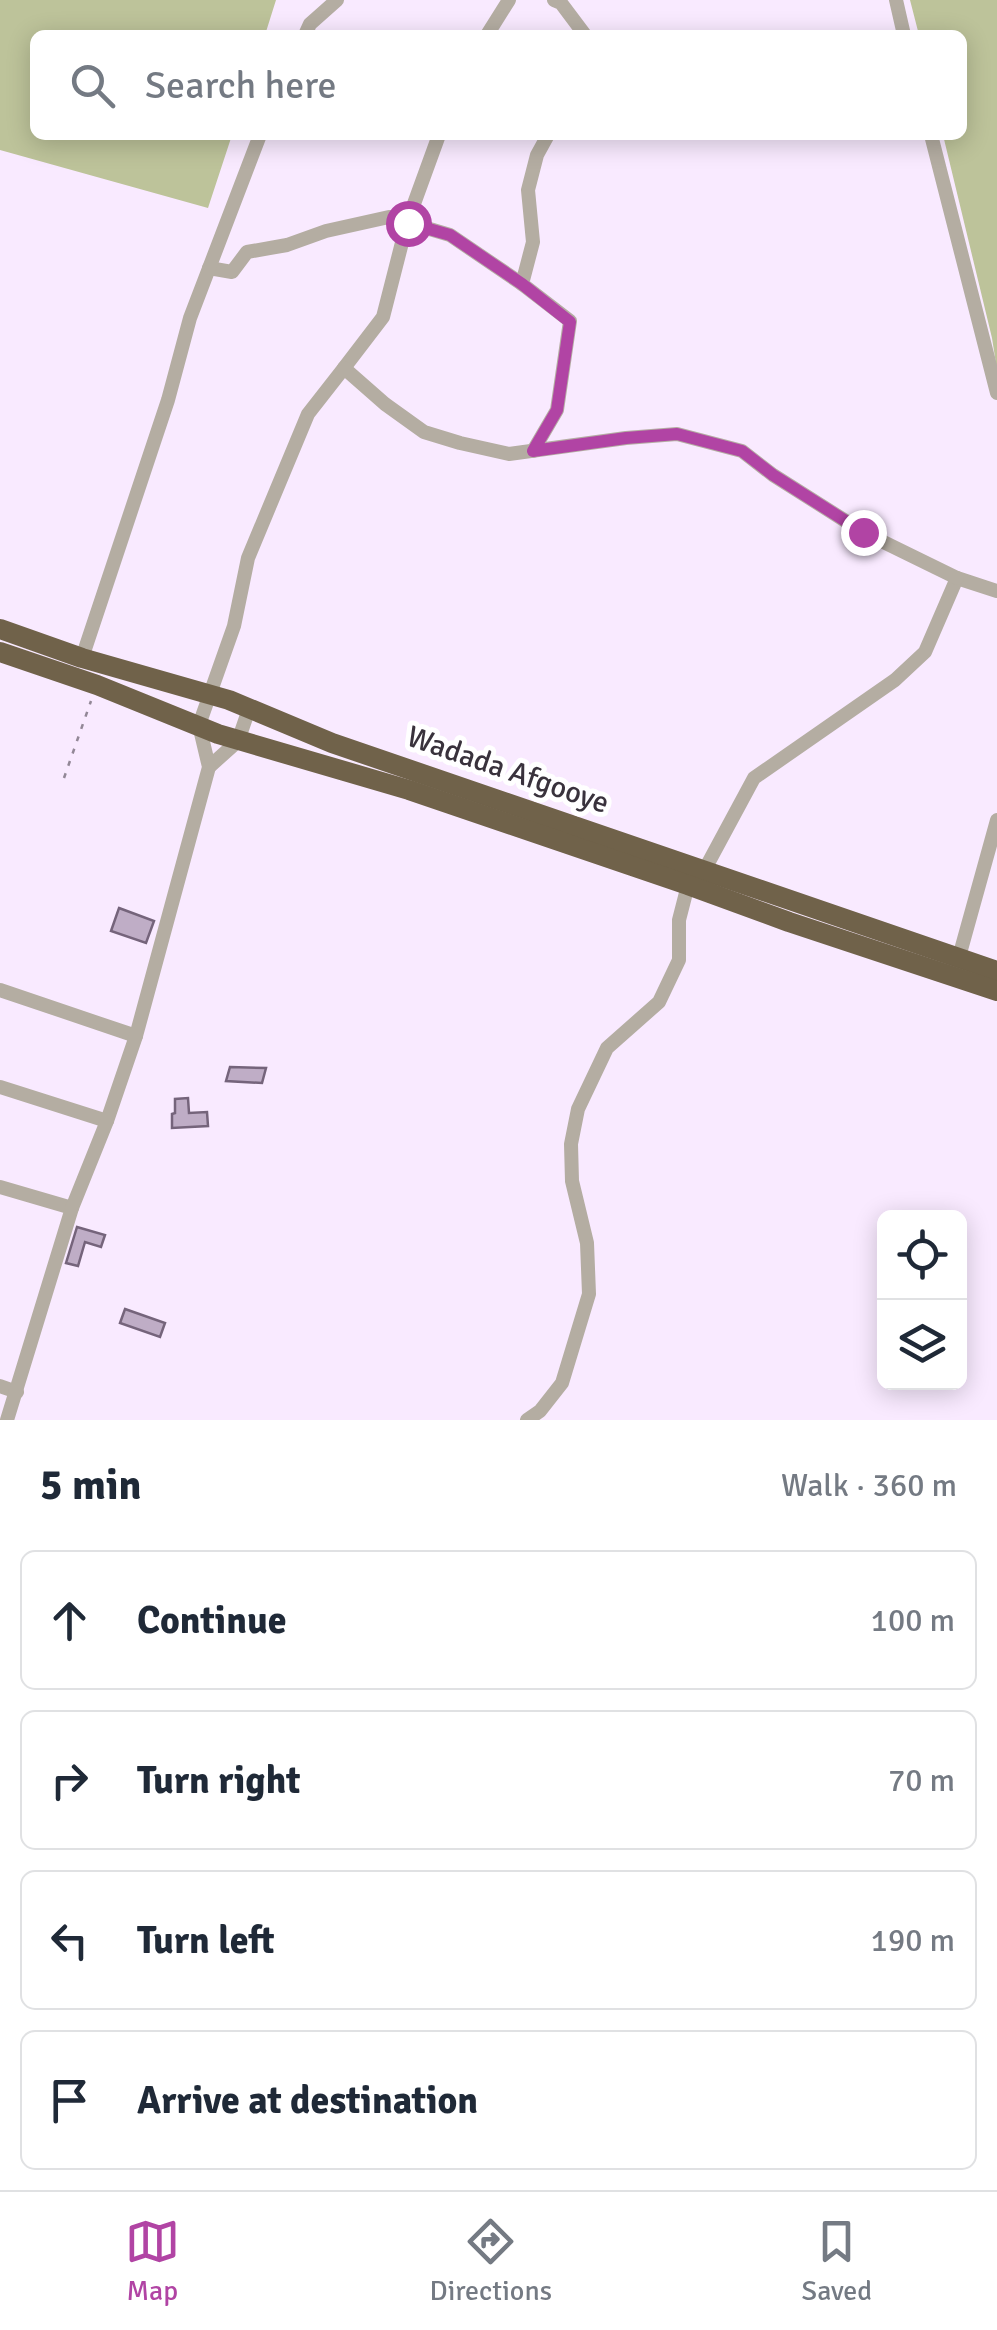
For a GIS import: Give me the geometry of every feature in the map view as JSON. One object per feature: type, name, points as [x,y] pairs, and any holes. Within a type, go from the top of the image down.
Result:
[{"type":"highway","name":"Wadada Afgooye","points":[[0,629],[82,658],[229,700],[332,742],[997,971]]},
{"type":"highway","name":"Wadada Afgooye","points":[[0,652],[97,685],[238,741],[409,790],[997,991]]},
{"type":"street","points":[[307,30],[337,0]]},
{"type":"street","points":[[490,30],[509,0]]},
{"type":"street","points":[[554,0],[561,3],[582,30]]},
{"type":"street","points":[[896,0],[903,30]]},
{"type":"street","points":[[82,658],[168,400],[190,318],[258,140]]},
{"type":"street","points":[[7,1420],[72,1208],[136,1036],[208,767],[199,725],[234,626],[248,558],[308,414],[383,317],[408,223],[438,140]]},
{"type":"street","points":[[522,284],[533,242],[528,190],[536,155],[545,140]]},
{"type":"street","points":[[932,140],[997,393]]},
{"type":"street","points":[[210,268],[232,272],[247,252],[389,217],[450,235],[570,322],[557,410],[533,451]]},
{"type":"street","points":[[344,368],[424,432],[508,454],[677,434],[742,451],[863,532],[957,578],[997,592]]},
{"type":"street","points":[[706,869],[754,778],[895,680],[925,652],[957,578]]},
{"type":"street","points":[[208,767],[238,741],[249,708]]},
{"type":"street","points":[[959,957],[997,820]]},
{"type":"street","points":[[527,1420],[540,1411],[562,1383],[589,1294],[587,1243],[572,1180],[571,1144],[578,1109],[607,1048],[659,1002],[680,960],[680,920],[688,885]]},
{"type":"street","points":[[0,990],[136,1036]]},
{"type":"street","points":[[0,1088],[107,1121]]},
{"type":"street","points":[[0,1187],[72,1208]]},
{"type":"street","points":[[0,1386],[17,1392]]},
{"type":"path","points":[[64,778],[97,685]]},
{"type":"green space","points":[[0,0],[276,0],[267,30],[30,30],[30,140],[230,140],[208,208],[0,150]]},
{"type":"green space","points":[[910,0],[997,0],[997,370],[944,140],[967,140],[967,30],[918,30]]},
{"type":"building","points":[[119,908],[154,921],[146,943],[111,931]]},
{"type":"building","points":[[230,1067],[266,1068],[262,1083],[226,1081]]},
{"type":"building","points":[[188,1098],[189,1113],[207,1112],[208,1126],[172,1128],[175,1099]]},
{"type":"building","points":[[77,1227],[105,1235],[101,1247],[85,1242],[78,1266],[66,1263]]},
{"type":"building","points":[[125,1309],[165,1323],[160,1337],[120,1323]]},
{"type":"route","points":[[408,223],[450,235],[570,322],[557,410],[533,451],[677,434],[742,451],[863,532]]}]
